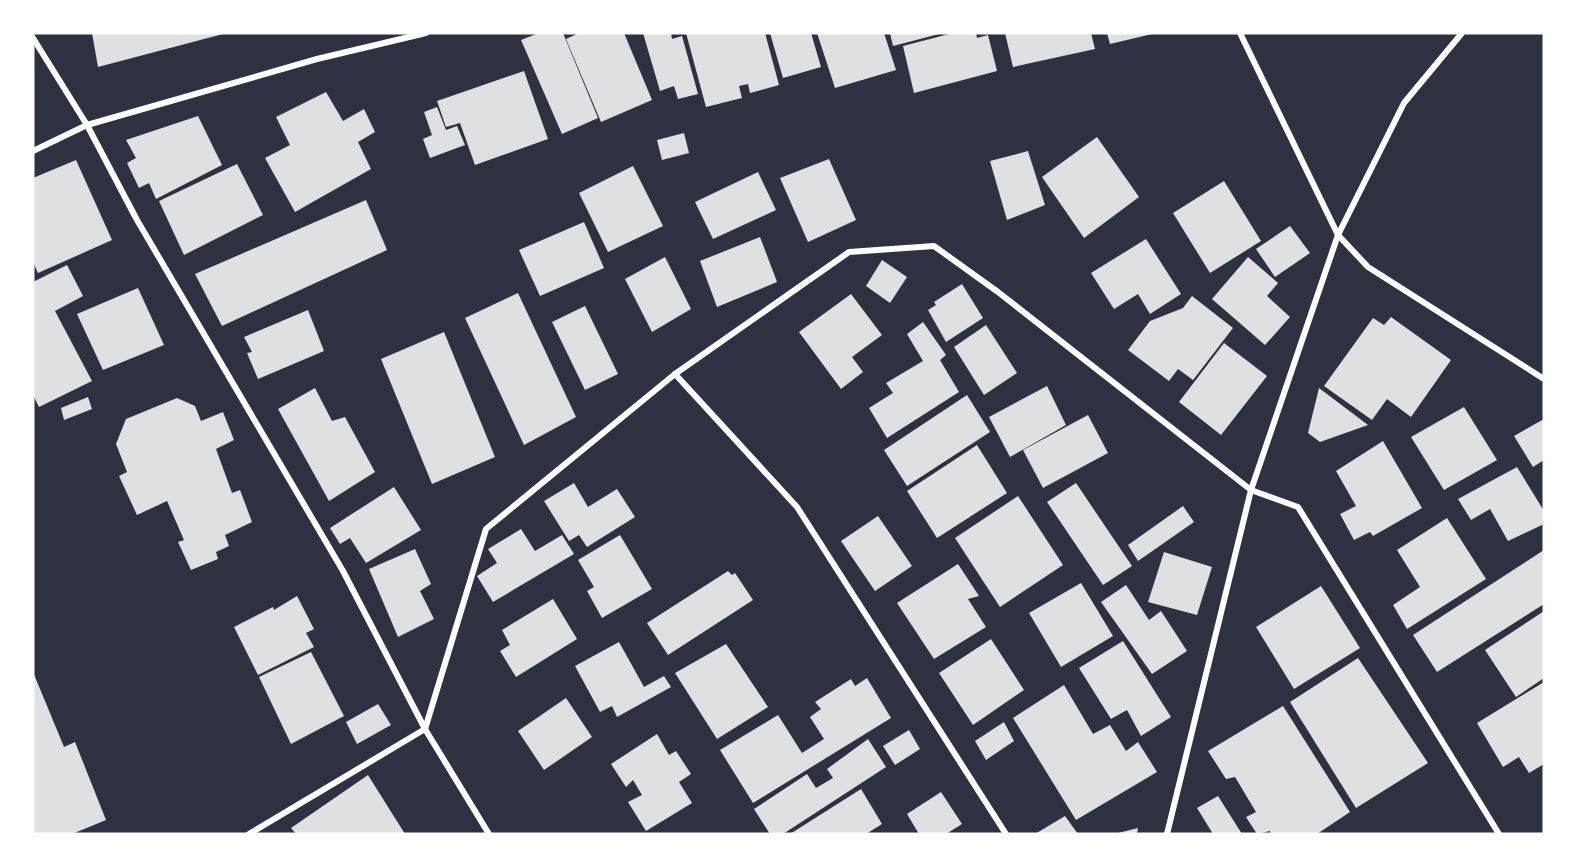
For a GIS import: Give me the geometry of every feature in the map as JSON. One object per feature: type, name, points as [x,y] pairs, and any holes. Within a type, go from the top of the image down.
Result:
[{"type":"street","points":[[33,151],[87,125],[317,59],[426,33]]},
{"type":"street","points":[[1240,33],[1338,235],[1368,267],[1544,380]]},
{"type":"street","points":[[1167,834],[1251,490],[1338,235],[1404,103],[1462,33]]},
{"type":"street","points":[[33,38],[87,125],[137,220],[343,571],[425,729],[489,834]]},
{"type":"street","points":[[249,834],[425,729],[486,529],[675,374],[849,252],[934,246],[998,292],[1251,490],[1298,507],[1499,834]]},
{"type":"street","points":[[675,374],[797,507],[1006,834]]},
{"type":"building","points":[[92,33],[223,33],[223,34],[98,67]]},
{"type":"building","points":[[539,33],[563,33],[598,118],[562,134],[521,40]]},
{"type":"building","points":[[579,33],[624,33],[652,100],[601,122],[566,39]]},
{"type":"building","points":[[643,33],[671,33],[672,39],[682,36],[698,94],[678,99],[674,86],[660,91]]},
{"type":"building","points":[[686,33],[765,33],[779,85],[750,93],[748,84],[739,86],[742,98],[706,107]]},
{"type":"building","points":[[770,33],[811,33],[821,67],[783,78]]},
{"type":"building","points":[[817,33],[884,33],[896,70],[835,88]]},
{"type":"building","points":[[890,33],[939,33],[939,34],[893,46]]},
{"type":"building","points":[[953,33],[976,33],[977,38],[988,35],[997,71],[914,93],[903,46]]},
{"type":"building","points":[[1005,33],[1091,33],[1095,49],[1013,67]]},
{"type":"building","points":[[1107,33],[1151,33],[1152,34],[1110,44]]},
{"type":"building","points":[[524,71],[548,139],[475,165],[460,123],[446,127],[437,101]]},
{"type":"building","points":[[326,92],[343,121],[364,109],[375,132],[358,142],[371,169],[295,212],[265,158],[290,145],[276,117]]},
{"type":"building","points":[[437,107],[446,130],[457,126],[465,145],[430,158],[423,139],[432,135],[424,112]]},
{"type":"building","points":[[198,116],[222,165],[156,199],[149,183],[139,188],[127,163],[136,158],[126,140]]},
{"type":"building","points":[[684,133],[689,153],[662,160],[657,140]]},
{"type":"building","points":[[1097,137],[1139,197],[1084,238],[1042,177]]},
{"type":"building","points":[[1028,151],[1045,205],[1007,220],[990,161]]},
{"type":"building","points":[[829,159],[856,220],[808,242],[780,178]]},
{"type":"building","points":[[76,160],[112,240],[38,273],[33,262],[33,178]]},
{"type":"building","points":[[237,164],[263,215],[184,255],[159,201]]},
{"type":"building","points":[[633,166],[663,226],[608,252],[579,193]]},
{"type":"building","points":[[758,172],[776,210],[713,239],[695,202]]},
{"type":"building","points":[[1224,181],[1261,241],[1210,273],[1173,213]]},
{"type":"building","points":[[366,200],[387,250],[222,326],[195,274]]},
{"type":"building","points":[[584,222],[604,268],[540,296],[519,250]]},
{"type":"building","points":[[1290,226],[1310,253],[1275,277],[1256,249]]},
{"type":"building","points":[[760,237],[777,282],[717,307],[700,261]]},
{"type":"building","points":[[1146,239],[1181,294],[1150,314],[1138,294],[1114,309],[1091,273]]},
{"type":"building","points":[[665,257],[691,309],[652,332],[625,279]]},
{"type":"building","points":[[1248,257],[1278,283],[1267,296],[1290,317],[1265,345],[1212,299]]},
{"type":"building","points":[[882,260],[907,277],[890,303],[866,286]]},
{"type":"building","points":[[67,265],[83,296],[55,311],[92,381],[39,407],[33,395],[33,282]]},
{"type":"building","points":[[962,284],[983,318],[946,342],[928,310],[936,305],[934,302]]},
{"type":"building","points":[[138,288],[164,345],[103,370],[77,314]]},
{"type":"building","points":[[518,293],[576,417],[524,445],[465,318]]},
{"type":"building","points":[[851,294],[882,335],[852,357],[863,372],[841,389],[799,332]]},
{"type":"building","points":[[1192,296],[1233,328],[1193,380],[1178,369],[1169,381],[1128,350],[1150,321],[1183,308]]},
{"type":"building","points":[[585,306],[618,374],[585,390],[552,322]]},
{"type":"building","points":[[308,310],[324,351],[258,379],[247,353],[252,352],[244,337]]},
{"type":"building","points":[[1391,317],[1451,360],[1411,417],[1387,399],[1372,420],[1324,386],[1373,318],[1384,325]]},
{"type":"building","points":[[923,322],[946,355],[940,360],[959,392],[887,438],[869,408],[893,393],[886,383],[923,361],[907,334]]},
{"type":"building","points":[[986,325],[1017,373],[984,395],[954,347]]},
{"type":"building","points":[[444,332],[495,457],[432,484],[381,359]]},
{"type":"building","points":[[1224,343],[1267,376],[1221,435],[1179,402]]},
{"type":"building","points":[[1047,386],[1066,425],[1010,457],[989,417]]},
{"type":"building","points":[[315,388],[332,421],[345,417],[375,472],[329,501],[278,409]]},
{"type":"building","points":[[1319,388],[1368,425],[1320,442],[1308,433]]},
{"type":"building","points":[[967,395],[990,432],[907,486],[884,450]]},
{"type":"building","points":[[88,397],[92,409],[64,420],[61,408]]},
{"type":"building","points":[[177,398],[195,406],[201,421],[223,412],[234,440],[216,449],[232,493],[240,490],[252,522],[225,535],[229,546],[216,552],[218,559],[191,570],[178,542],[184,540],[167,501],[137,515],[119,476],[127,472],[116,444],[126,419]]},
{"type":"building","points":[[1464,407],[1497,460],[1444,490],[1411,437]]},
{"type":"building","points":[[1088,415],[1108,453],[1043,488],[1023,450]]},
{"type":"building","points":[[1544,419],[1544,460],[1533,467],[1514,436]]},
{"type":"building","points":[[1383,441],[1422,508],[1373,536],[1370,532],[1354,540],[1340,514],[1356,506],[1336,471]]},
{"type":"building","points":[[977,445],[1007,493],[937,538],[907,491]]},
{"type":"building","points":[[1517,467],[1544,511],[1544,524],[1508,541],[1490,509],[1471,520],[1458,499]]},
{"type":"building","points":[[574,483],[588,507],[617,489],[635,517],[587,547],[579,535],[569,541],[544,501]]},
{"type":"building","points":[[1076,483],[1132,566],[1103,585],[1047,502]]},
{"type":"building","points":[[394,487],[421,530],[366,563],[350,538],[340,544],[330,528]]},
{"type":"building","points":[[1018,496],[1063,565],[1000,607],[955,538]]},
{"type":"building","points":[[1183,506],[1194,522],[1138,561],[1128,545]]},
{"type":"building","points":[[878,516],[912,566],[875,591],[841,541]]},
{"type":"building","points":[[1447,518],[1486,579],[1407,629],[1393,605],[1420,587],[1397,550]]},
{"type":"building","points":[[521,529],[535,551],[562,535],[574,554],[493,602],[477,576],[497,563],[488,549]]},
{"type":"building","points":[[620,535],[652,589],[602,618],[587,591],[594,587],[578,560]]},
{"type":"building","points":[[415,549],[431,584],[420,591],[434,619],[398,637],[369,569]]},
{"type":"building","points":[[1544,550],[1544,604],[1437,672],[1413,635]]},
{"type":"building","points":[[1164,552],[1212,567],[1197,615],[1148,602]]},
{"type":"building","points":[[958,564],[979,596],[968,599],[986,627],[934,659],[897,603]]},
{"type":"building","points":[[728,571],[732,575],[735,573],[753,600],[668,655],[647,623]]},
{"type":"building","points":[[1081,583],[1113,636],[1061,667],[1029,613]]},
{"type":"building","points":[[1126,585],[1149,620],[1161,611],[1187,651],[1152,674],[1101,602]]},
{"type":"building","points":[[1321,586],[1360,648],[1294,689],[1256,627]]},
{"type":"building","points":[[297,596],[314,629],[306,633],[314,647],[258,675],[234,627],[273,607],[274,610]]},
{"type":"building","points":[[553,599],[577,639],[516,677],[500,651],[510,645],[502,630]]},
{"type":"building","points":[[1544,611],[1544,678],[1516,697],[1485,650]]},
{"type":"building","points":[[991,639],[1024,690],[973,725],[939,673]]},
{"type":"building","points":[[1123,641],[1171,717],[1141,736],[1127,710],[1111,719],[1079,668]]},
{"type":"building","points":[[619,642],[644,687],[664,676],[671,687],[617,717],[612,706],[600,712],[575,666]]},
{"type":"building","points":[[726,644],[768,707],[717,739],[675,673]]},
{"type":"building","points":[[311,652],[344,716],[291,744],[259,677]]},
{"type":"building","points":[[1358,658],[1428,763],[1356,808],[1290,702]]},
{"type":"building","points":[[33,672],[64,747],[75,742],[106,820],[72,834],[33,834]]},
{"type":"building","points":[[867,678],[891,718],[753,803],[720,750],[778,715],[802,753],[824,739],[810,717],[821,709],[815,702],[851,679],[855,686]]},
{"type":"building","points":[[1544,682],[1544,764],[1529,773],[1519,757],[1503,767],[1477,723]]},
{"type":"building","points":[[1064,685],[1093,734],[1110,725],[1126,751],[1138,742],[1157,772],[1076,820],[1013,718]]},
{"type":"building","points":[[566,698],[592,737],[544,770],[518,731]]},
{"type":"building","points":[[378,704],[391,725],[357,744],[346,722]]},
{"type":"building","points":[[1283,706],[1350,812],[1317,834],[1271,834],[1270,831],[1257,834],[1246,817],[1256,812],[1235,777],[1226,779],[1208,751]]},
{"type":"building","points":[[1004,722],[1014,741],[986,760],[975,741]]},
{"type":"building","points":[[909,730],[920,749],[895,765],[883,746]]},
{"type":"building","points":[[657,734],[669,755],[676,751],[691,774],[679,782],[692,803],[646,831],[628,802],[642,795],[633,780],[626,787],[611,764]]},
{"type":"building","points":[[868,739],[886,767],[783,834],[770,834],[754,809],[807,774],[816,788],[833,778],[827,769]]},
{"type":"building","points":[[368,775],[405,834],[296,834],[291,828]]},
{"type":"building","points":[[861,789],[882,824],[866,834],[790,834]]},
{"type":"building","points":[[941,792],[962,824],[946,834],[919,834],[907,814]]},
{"type":"building","points":[[1218,796],[1242,834],[1213,834],[1197,808]]},
{"type":"building","points":[[1065,816],[1078,834],[1035,834]]},
{"type":"building","points":[[1138,828],[1137,834],[1118,834],[1118,833]]}]
